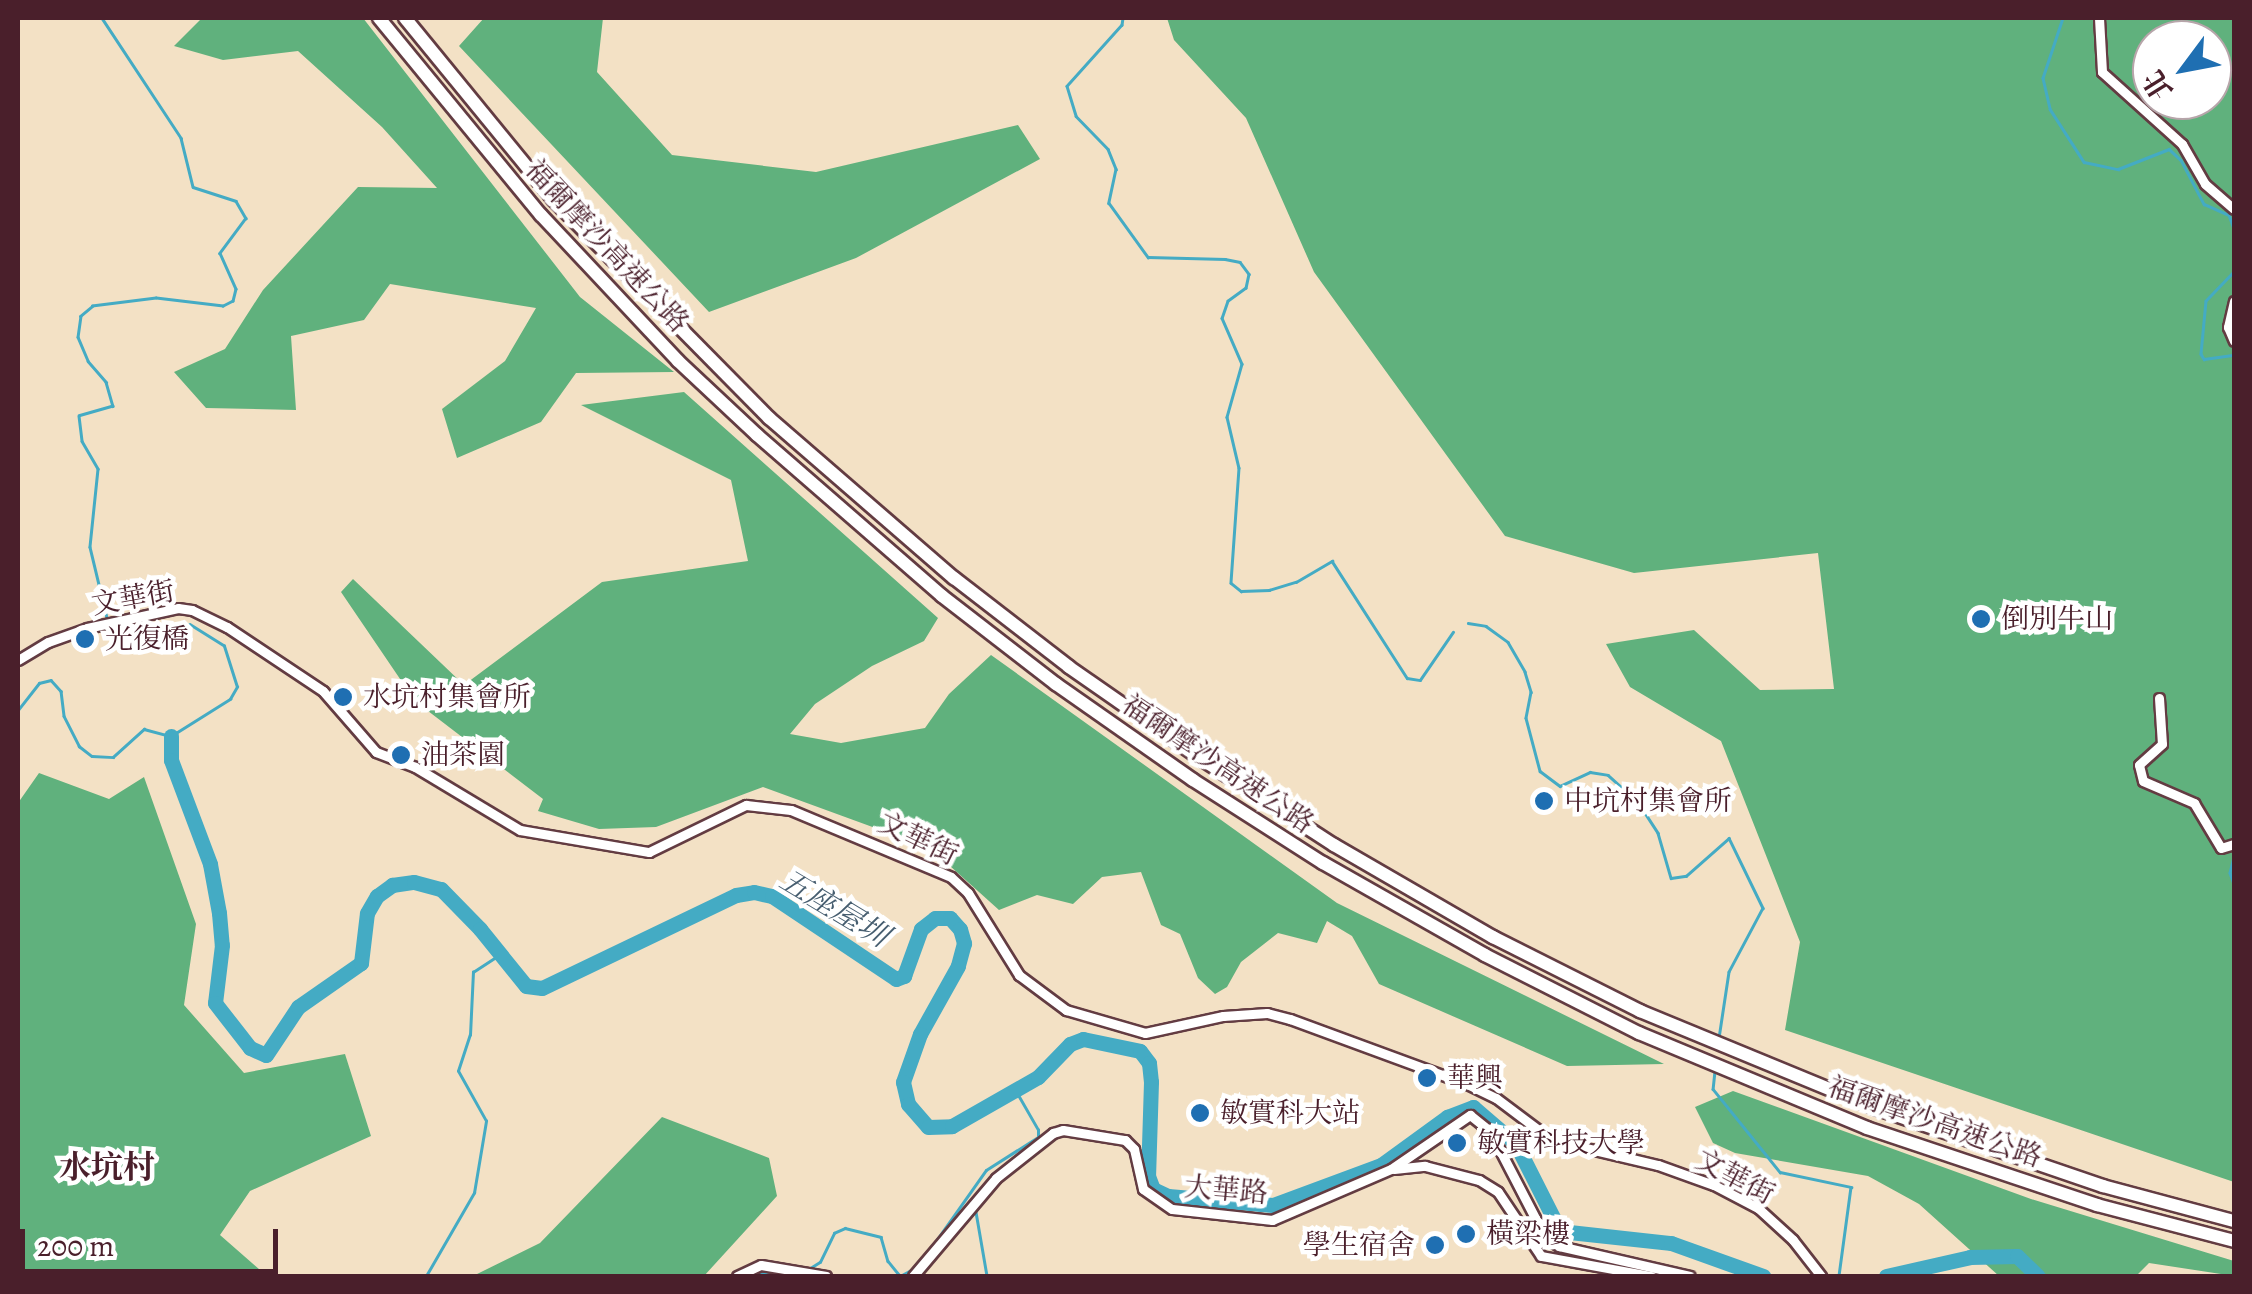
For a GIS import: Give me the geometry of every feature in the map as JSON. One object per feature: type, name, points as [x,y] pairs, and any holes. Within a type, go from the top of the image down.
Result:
[{"type":"highway","name":"福爾摩沙高速公路","points":[[379,18],[540,215],[678,360],[830,502],[942,596],[1126,734],[1323,863],[1485,955],[1639,1032],[1868,1128],[2097,1205],[2234,1241]]},
{"type":"highway","name":"福爾摩沙高速公路","points":[[405,18],[553,200],[769,418],[954,578],[1122,705],[1334,845],[1493,937],[1640,1011],[1766,1065],[1875,1108],[2103,1186],[2234,1221]]},
{"type":"street","points":[[2099,18],[2102,72],[2182,144],[2205,184],[2234,206]]},
{"type":"street","points":[[2234,301],[2228,327],[2234,340]]},
{"type":"street","name":"文華街","points":[[18,660],[48,642],[178,608],[216,620],[329,696],[376,752],[415,767],[510,825],[536,835],[649,852],[746,805],[791,810],[951,877],[968,893],[1018,975],[1066,1010],[1145,1033],[1223,1016],[1267,1014],[1290,1018],[1466,1084],[1496,1098],[1552,1140],[1658,1165],[1714,1186],[1758,1208],[1793,1240],[1817,1272]]},
{"type":"street","points":[[2159,698],[2162,744],[2139,765],[2143,781],[2194,803],[2221,848],[2234,844]]},
{"type":"street","name":"大華路","points":[[913,1276],[996,1178],[1063,1130],[1126,1140],[1134,1148],[1143,1189],[1172,1209],[1272,1220],[1391,1169],[1462,1118],[1477,1117],[1499,1147],[1545,1237],[1559,1246],[1690,1276]]},
{"type":"street","name":"大華路","points":[[1391,1169],[1425,1166],[1479,1180],[1498,1192],[1541,1256],[1651,1276]]},
{"type":"street","points":[[737,1276],[762,1265],[826,1276]]},
{"type":"green space","points":[[202,18],[363,18],[580,297],[674,372],[576,373],[541,422],[457,458],[442,409],[505,361],[536,308],[390,284],[364,320],[291,336],[296,410],[206,408],[174,372],[225,349],[263,290],[358,187],[437,188],[382,127],[298,51],[223,60],[174,46]]},
{"type":"green space","points":[[484,18],[603,18],[597,72],[672,155],[816,172],[1018,125],[1040,159],[856,258],[709,312],[459,46]]},
{"type":"green space","points":[[1167,18],[2234,18],[2234,1182],[1785,1030],[1800,942],[1721,741],[1630,687],[1606,644],[1694,630],[1760,690],[1834,689],[1818,553],[1634,573],[1505,536],[1314,272],[1246,118],[1174,40]]},
{"type":"green space","points":[[684,392],[938,618],[924,641],[872,666],[815,704],[790,734],[841,743],[925,728],[949,694],[991,655],[1337,903],[1664,1064],[1567,1066],[1379,984],[1352,936],[1327,921],[1317,943],[1278,933],[1241,962],[1227,987],[1215,994],[1198,978],[1180,934],[1161,925],[1141,872],[1102,877],[1073,904],[1037,895],[999,910],[930,848],[763,787],[656,827],[599,829],[538,811],[543,799],[415,701],[341,592],[353,579],[464,685],[602,582],[748,561],[731,480],[581,405]]},
{"type":"green space","points":[[39,773],[109,799],[144,777],[196,924],[184,1005],[244,1073],[345,1054],[371,1136],[250,1191],[220,1235],[267,1276],[18,1276],[18,803]]},
{"type":"green space","points":[[1733,1091],[2031,1199],[2234,1261],[2234,1276],[2149,1263],[2136,1276],[1999,1276],[1919,1204],[1868,1176],[1735,1153],[1713,1143],[1695,1107]]},
{"type":"green space","points":[[662,1117],[769,1158],[777,1196],[704,1276],[473,1276],[540,1243]]},
{"type":"waterway","points":[[102,18],[181,138],[193,187],[236,201],[246,218],[220,253],[236,289],[233,301],[223,306],[156,298],[93,306],[81,316],[78,337],[88,361],[106,382],[113,406],[79,416],[82,441],[98,469],[90,547],[107,618]]},
{"type":"waterway","points":[[1123,18],[1122,25],[1067,86],[1076,116],[1108,149],[1116,169],[1109,203],[1148,257],[1225,259],[1240,262],[1249,274],[1246,288],[1228,301],[1222,318],[1242,364],[1227,417],[1239,468],[1231,583],[1241,591],[1269,590],[1296,582],[1332,561],[1407,678],[1420,680],[1453,632]]},
{"type":"waterway","points":[[2063,18],[2043,78],[2050,109],[2084,162],[2118,169],[2169,149],[2181,160],[2204,204],[2229,215],[2234,229]]},
{"type":"waterway","points":[[2234,272],[2206,301],[2201,354],[2204,359],[2234,355]]},
{"type":"waterway","points":[[1468,623],[1486,626],[1508,642],[1525,672],[1531,692],[1526,718],[1540,771],[1560,786],[1590,772],[1608,775],[1638,802],[1658,833],[1671,878],[1686,876],[1729,838],[1763,908],[1729,972],[1719,1038]]},
{"type":"waterway","points":[[18,710],[39,683],[51,680],[61,691],[64,716],[79,746],[92,756],[113,757],[144,729],[171,736],[230,699],[237,687],[224,646],[190,625],[113,638],[109,625]]},
{"type":"waterway","name":"五座屋圳","points":[[171,736],[171,760],[210,864],[219,913],[222,945],[215,1003],[250,1048],[266,1055],[298,1007],[361,963],[367,913],[377,896],[392,885],[414,882],[441,889],[526,986],[542,988],[736,895],[754,892],[772,896],[896,979],[904,976],[921,929],[935,918],[950,918],[960,929],[964,943],[958,966],[920,1034],[903,1082],[908,1104],[928,1127],[952,1126],[1038,1077],[1070,1044],[1083,1039],[1140,1051],[1149,1063],[1151,1082],[1148,1176],[1153,1189],[1168,1196],[1273,1205],[1381,1165],[1447,1117],[1473,1107],[1516,1144],[1560,1231],[1671,1243],[1763,1276]]},
{"type":"waterway","points":[[2234,857],[2230,873],[2234,884]]},
{"type":"waterway","name":"五座屋圳","points":[[426,1276],[474,1193],[486,1121],[458,1071],[470,1035],[473,972],[499,955]]},
{"type":"waterway","points":[[1715,1071],[1713,1089],[1780,1172],[1851,1187],[1839,1276]]},
{"type":"waterway","points":[[931,1248],[986,1170],[1038,1137],[1038,1130],[1015,1090]]},
{"type":"waterway","points":[[976,1212],[987,1276]]},
{"type":"waterway","points":[[807,1270],[820,1262],[834,1233],[845,1228],[881,1237],[888,1261],[900,1276],[913,1269]]},
{"type":"waterway","name":"五座屋圳","points":[[1886,1276],[1970,1257],[2017,1256],[2038,1276]]},
{"type":"waterway","points":[[753,1276],[765,1272],[790,1274]]},
{"type":"place","name":"倒別牛山","points":[[1981,619]]},
{"type":"place","name":"光復橋","points":[[85,639]]},
{"type":"place","name":"水坑村集會所","points":[[343,697]]},
{"type":"place","name":"油茶園","points":[[401,755]]},
{"type":"place","name":"中坑村集會所","points":[[1544,801]]},
{"type":"place","name":"華興","points":[[1427,1078]]},
{"type":"place","name":"敏實科大站","points":[[1200,1113]]},
{"type":"place","name":"敏實科技大學","points":[[1457,1143]]},
{"type":"place","name":"橫梁樓","points":[[1466,1234]]},
{"type":"place","name":"學生宿舍","points":[[1435,1245]]},
{"type":"district","name":"水坑村","points":[[107,1167]]}]
